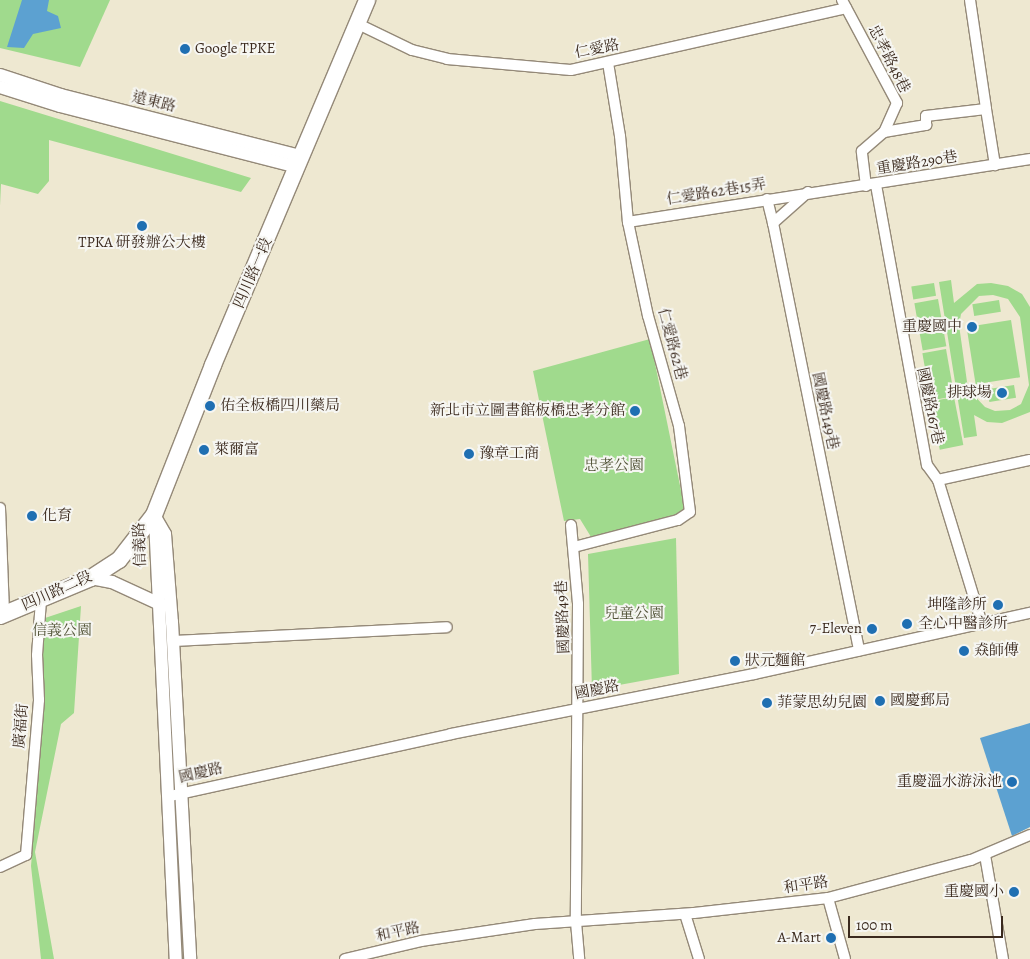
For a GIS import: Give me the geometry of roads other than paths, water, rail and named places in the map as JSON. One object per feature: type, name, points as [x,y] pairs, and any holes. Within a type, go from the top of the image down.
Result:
[{"type":"main road","name":"四川路一段","points":[[135,543],[154,515],[213,365],[367,0]]},
{"type":"main road","name":"四川路二段","points":[[2,615],[90,578],[119,560],[135,543]]},
{"type":"street","points":[[970,0],[995,165]]},
{"type":"street","name":"仁愛路","points":[[356,23],[412,50],[475,63],[571,70],[608,63],[844,4]]},
{"type":"street","name":"忠孝路48巷","points":[[844,4],[896,103],[884,132]]},
{"type":"street","name":"仁愛路62巷","points":[[574,546],[678,520],[690,512],[679,426],[648,316],[628,222],[620,136],[608,63]]},
{"type":"street","name":"遠東路","points":[[0,74],[61,95],[299,161]]},
{"type":"street","name":"遠東路","points":[[0,87],[60,106],[299,161]]},
{"type":"street","points":[[884,132],[926,125],[926,116],[986,109]]},
{"type":"street","name":"國慶路167巷","points":[[884,132],[862,151],[871,186],[927,465],[938,480],[982,624]]},
{"type":"street","name":"重慶路290巷","points":[[808,192],[871,186],[1030,159]]},
{"type":"street","points":[[772,223],[808,192]]},
{"type":"street","name":"仁愛路62巷15弄","points":[[628,222],[808,192]]},
{"type":"street","name":"國慶路149巷","points":[[767,199],[859,650]]},
{"type":"street","points":[[938,480],[1030,460]]},
{"type":"street","points":[[0,508],[2,615]]},
{"type":"street","name":"信義路","points":[[154,515],[170,796],[176,959]]},
{"type":"street","name":"信義路","points":[[154,515],[165,534],[174,640],[190,959]]},
{"type":"street","name":"國慶路49巷","points":[[571,525],[574,546],[580,709]]},
{"type":"street","points":[[90,578],[112,582],[159,601],[172,622]]},
{"type":"street","name":"廣福街","points":[[0,868],[26,855],[39,700],[37,655],[41,600]]},
{"type":"street","name":"國慶路","points":[[170,796],[1030,613]]},
{"type":"street","points":[[174,640],[447,628]]},
{"type":"street","points":[[579,959],[576,922],[580,709]]},
{"type":"street","name":"和平路","points":[[345,959],[421,941],[535,924],[685,914],[828,898],[985,855],[1030,835]]},
{"type":"street","points":[[985,855],[1003,959]]},
{"type":"street","points":[[828,898],[845,959]]},
{"type":"street","points":[[685,914],[699,959]]},
{"type":"water","points":[[22,0],[49,0],[47,11],[58,16],[61,28],[33,34],[24,48],[7,47]]},
{"type":"water","name":"重慶溫水游泳池","points":[[1030,723],[1030,827],[1012,836],[980,738]]},
{"type":"place","name":"Google TPKE","points":[[185,49]]},
{"type":"place","name":"TPKA 研發辦公大樓","points":[[142,226]]},
{"type":"place","name":"重慶國中","points":[[972,327]]},
{"type":"place","name":"排球場","points":[[1002,393]]},
{"type":"place","name":"佑全板橋四川藥局","points":[[210,406]]},
{"type":"place","name":"新北市立圖書館板橋忠孝分館","points":[[635,411]]},
{"type":"place","name":"萊爾富","points":[[204,450]]},
{"type":"place","name":"豫章工商","points":[[469,454]]},
{"type":"place","name":"化育","points":[[32,516]]},
{"type":"place","name":"坤隆診所","points":[[998,605]]},
{"type":"place","name":"全心中醫診所","points":[[907,624]]},
{"type":"place","name":"7-Eleven","points":[[872,629]]},
{"type":"place","name":"猋師傅","points":[[964,651]]},
{"type":"place","name":"狀元麵館","points":[[735,661]]},
{"type":"place","name":"國慶郵局","points":[[880,701]]},
{"type":"place","name":"菲蒙思幼兒園","points":[[767,703]]},
{"type":"place","name":"重慶溫水游泳池","points":[[1012,782]]},
{"type":"place","name":"重慶國小","points":[[1014,892]]},
{"type":"place","name":"A-Mart","points":[[831,938]]},
{"type":"park label","name":"忠孝公園","points":[[614,466]]},
{"type":"park label","name":"兒童公園","points":[[634,614]]},
{"type":"park label","name":"信義公園","points":[[62,631]]}]
